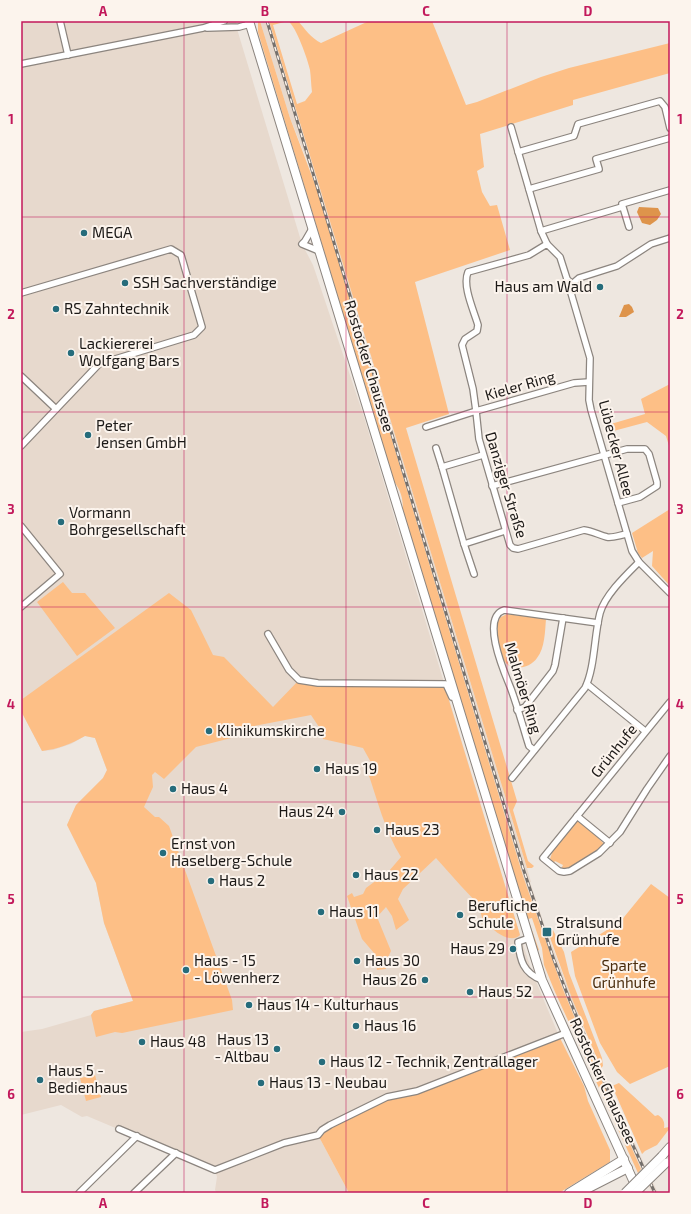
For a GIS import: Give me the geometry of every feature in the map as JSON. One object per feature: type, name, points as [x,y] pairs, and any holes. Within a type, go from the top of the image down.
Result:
[{"type":"main road","name":"Rostocker Chaussee","points":[[250,23],[542,980],[640,1193]]},
{"type":"main road","points":[[635,1193],[666,1159],[670,1147]]},
{"type":"main road","points":[[569,1193],[624,1159]]},
{"type":"main road","points":[[625,1193],[666,1159]]},
{"type":"main road","points":[[579,1193],[628,1168]]},
{"type":"street","points":[[60,21],[68,55]]},
{"type":"street","points":[[21,64],[203,28],[224,21]]},
{"type":"street","points":[[203,28],[239,27],[250,23]]},
{"type":"street","points":[[518,152],[574,136],[578,124],[660,101],[667,106],[670,128]]},
{"type":"street","points":[[511,127],[540,231],[547,244],[560,257],[567,279],[572,284],[579,278],[617,266],[651,244],[670,238]]},
{"type":"street","points":[[529,190],[599,169],[596,160],[670,138]]},
{"type":"street","points":[[540,231],[622,207],[622,204],[670,190]]},
{"type":"street","points":[[622,207],[629,227]]},
{"type":"street","points":[[312,229],[302,244],[319,252]]},
{"type":"street","name":"Kieler Ring","points":[[547,244],[529,255],[468,272],[466,277],[466,285],[478,325],[477,331],[466,339],[462,345],[473,389],[476,411],[574,382],[589,382]]},
{"type":"street","points":[[21,293],[171,249],[181,255],[202,327],[194,335],[99,364],[21,446]]},
{"type":"street","name":"Lübecker Allee","points":[[572,284],[572,293],[588,349],[590,369],[589,400],[591,410],[632,552],[639,562],[670,593]]},
{"type":"street","points":[[21,376],[56,410]]},
{"type":"street","points":[[426,427],[476,411]]},
{"type":"street","name":"Danziger Straße","points":[[476,411],[477,431],[483,454],[505,531],[510,545],[513,548],[518,549],[578,531],[588,530],[608,537],[627,534]]},
{"type":"street","points":[[436,448],[474,574]]},
{"type":"street","points":[[492,486],[627,449],[635,448],[644,450],[649,454],[657,486],[640,497],[618,503]]},
{"type":"street","points":[[442,467],[483,454]]},
{"type":"street","points":[[21,526],[60,574],[21,607]]},
{"type":"street","points":[[464,544],[505,531]]},
{"type":"street","name":"Malmöer Ring","points":[[512,778],[587,684],[600,612],[606,600],[639,562]]},
{"type":"street","name":"Malmöer Ring","points":[[534,750],[529,746],[501,664],[495,636],[496,615],[500,611],[504,610],[598,623]]},
{"type":"street","points":[[517,710],[525,707],[553,671],[563,618]]},
{"type":"street","name":"Rostocker Chaussee","points":[[268,634],[289,670],[299,680],[318,683],[446,684],[463,719]]},
{"type":"street","points":[[587,684],[645,732]]},
{"type":"street","name":"Grünhufe","points":[[670,702],[543,858],[559,871],[564,872],[570,871],[599,853],[620,832],[646,789],[670,756]]},
{"type":"street","points":[[577,816],[610,843]]},
{"type":"street","points":[[529,938],[518,942],[524,968],[542,980]]},
{"type":"street","points":[[119,1129],[215,1170],[284,1143],[318,1135],[322,1130],[330,1125],[387,1098],[417,1091],[566,1034]]},
{"type":"street","points":[[79,1193],[137,1136]]},
{"type":"street","points":[[134,1193],[176,1153]]},
{"type":"shaded area","points":[[21,21],[236,21],[237,29],[302,244],[313,265],[364,417],[520,935],[532,972],[559,1036],[318,1135],[349,1193],[217,1193],[215,1190],[217,1177],[215,1170],[87,1116],[82,1117],[61,1105],[21,1115],[21,1032],[42,1029],[91,1015],[94,1011],[133,1001],[104,923],[96,883],[67,825],[76,805],[103,778],[107,770],[95,738],[85,736],[71,744],[53,750],[42,751],[21,711]]},
{"type":"shaded area","points":[[260,21],[269,21],[530,882],[545,927],[590,1044],[658,1193],[652,1193],[650,1189],[583,1038],[562,987],[523,876],[309,165],[290,118]]},
{"type":"shaded area","points":[[639,207],[658,208],[661,214],[657,220],[650,225],[642,223],[637,212]]},
{"type":"shaded area","points":[[629,304],[634,312],[626,317],[619,317],[624,305]]},
{"type":"green space","points":[[258,21],[260,21],[290,118],[316,187],[523,876],[562,987],[641,1169],[638,1173],[555,992],[544,965],[542,948],[532,918],[528,919],[539,950],[537,951],[403,513],[401,496],[393,480],[258,32]]},
{"type":"green space","points":[[269,21],[288,21],[298,21],[311,36],[321,43],[369,21],[432,21],[466,105],[569,68],[670,43],[670,73],[573,100],[573,105],[480,134],[484,167],[477,171],[482,192],[490,206],[497,205],[510,250],[415,282],[449,414],[406,428],[517,801],[513,810],[528,861],[534,866],[532,868],[527,868]],"holes":[[[288,21],[295,29],[307,59],[310,70],[312,92],[305,101],[297,104],[273,25]]]},
{"type":"green space","points":[[670,384],[670,449],[666,436],[647,422],[606,433],[604,426],[645,414],[641,399]]},
{"type":"green space","points":[[670,509],[670,586],[652,566],[653,551],[642,558],[638,553],[632,533]]},
{"type":"green space","points":[[63,582],[72,593],[85,593],[115,628],[77,656],[37,602]]},
{"type":"green space","points":[[169,593],[191,610],[213,655],[224,657],[273,707],[299,680],[444,684],[520,935],[508,938],[498,933],[488,924],[484,924],[478,904],[436,858],[403,889],[398,899],[409,920],[396,930],[392,916],[386,907],[377,917],[391,951],[385,964],[386,969],[377,970],[374,953],[362,939],[347,896],[352,893],[354,897],[363,894],[366,888],[389,871],[401,857],[390,837],[367,770],[373,766],[363,748],[323,739],[319,727],[311,715],[249,727],[243,735],[196,747],[164,779],[155,772],[152,775],[153,787],[144,807],[155,817],[159,817],[169,826],[232,1000],[233,1010],[122,1033],[115,1032],[96,1037],[91,1015],[94,1011],[133,1001],[104,923],[96,883],[67,825],[76,805],[103,778],[107,770],[95,738],[85,736],[64,746],[42,751],[21,711],[21,700]]},
{"type":"green space","points":[[507,614],[546,619],[544,639],[540,654],[530,664],[521,668],[508,665],[501,654],[497,626],[501,617]]},
{"type":"green space","points":[[577,819],[586,825],[604,844],[584,861],[572,867],[561,869],[563,865],[555,861],[553,864],[550,859],[554,847]]},
{"type":"green space","name":"Sparte Grünhufe","points":[[651,884],[670,898],[670,1066],[630,1084],[617,1072],[600,1043],[575,976],[571,952],[620,922]]},
{"type":"green space","points":[[553,930],[564,952],[569,973],[602,1058],[603,1066],[601,1068],[573,1001],[548,932]]},
{"type":"green space","points":[[559,1036],[584,1086],[588,1101],[610,1150],[610,1162],[559,1193],[349,1193],[318,1135],[322,1130],[387,1097],[417,1091]]},
{"type":"green space","points":[[95,1075],[101,1097],[86,1101],[80,1078]]},
{"type":"green space","points":[[619,1083],[655,1116],[658,1115],[661,1117],[664,1122],[664,1128],[670,1128],[657,1145],[642,1154],[612,1086]]},
{"type":"railway","points":[[267,21],[523,868],[554,960],[570,1001],[611,1098],[655,1193]]},
{"type":"place","name":"MEGA","points":[[84,233]]},
{"type":"place","name":"SSH Sachverständige","points":[[125,283]]},
{"type":"place","name":"Haus am Wald","points":[[600,287]]},
{"type":"place","name":"RS Zahntechnik","points":[[56,309]]},
{"type":"place","name":"Lackiererei Wolfgang Bars","points":[[71,353]]},
{"type":"place","name":"Peter Jensen GmbH","points":[[88,435]]},
{"type":"place","name":"Vormann Bohrgesellschaft","points":[[61,522]]},
{"type":"place","name":"Klinikumskirche","points":[[209,731]]},
{"type":"place","name":"Haus 19","points":[[317,769]]},
{"type":"place","name":"Haus 4","points":[[173,789]]},
{"type":"place","name":"Haus 24","points":[[342,812]]},
{"type":"place","name":"Haus 23","points":[[377,830]]},
{"type":"place","name":"Ernst von Haselberg-Schule","points":[[163,853]]},
{"type":"place","name":"Haus 22","points":[[356,875]]},
{"type":"place","name":"Haus 2","points":[[211,881]]},
{"type":"place","name":"Haus 11","points":[[321,912]]},
{"type":"place","name":"Berufliche Schule","points":[[460,915]]},
{"type":"place","name":"Stralsund Grünhufe","points":[[547,932]]},
{"type":"place","name":"Haus 29","points":[[513,949]]},
{"type":"place","name":"Haus 30","points":[[357,961]]},
{"type":"place","name":"Haus - 15 - Löwenherz","points":[[186,970]]},
{"type":"place","name":"Haus 26","points":[[425,980]]},
{"type":"place","name":"Haus 52","points":[[470,992]]},
{"type":"place","name":"Haus 14 - Kulturhaus","points":[[249,1005]]},
{"type":"place","name":"Haus 16","points":[[356,1026]]},
{"type":"place","name":"Haus 48","points":[[142,1042]]},
{"type":"place","name":"Haus 13 - Altbau","points":[[277,1049]]},
{"type":"place","name":"Haus 12 - Technik, Zentrallager","points":[[322,1062]]},
{"type":"place","name":"Haus 5 - Bedienhaus","points":[[40,1080]]},
{"type":"place","name":"Haus 13 - Neubau","points":[[261,1083]]}]
